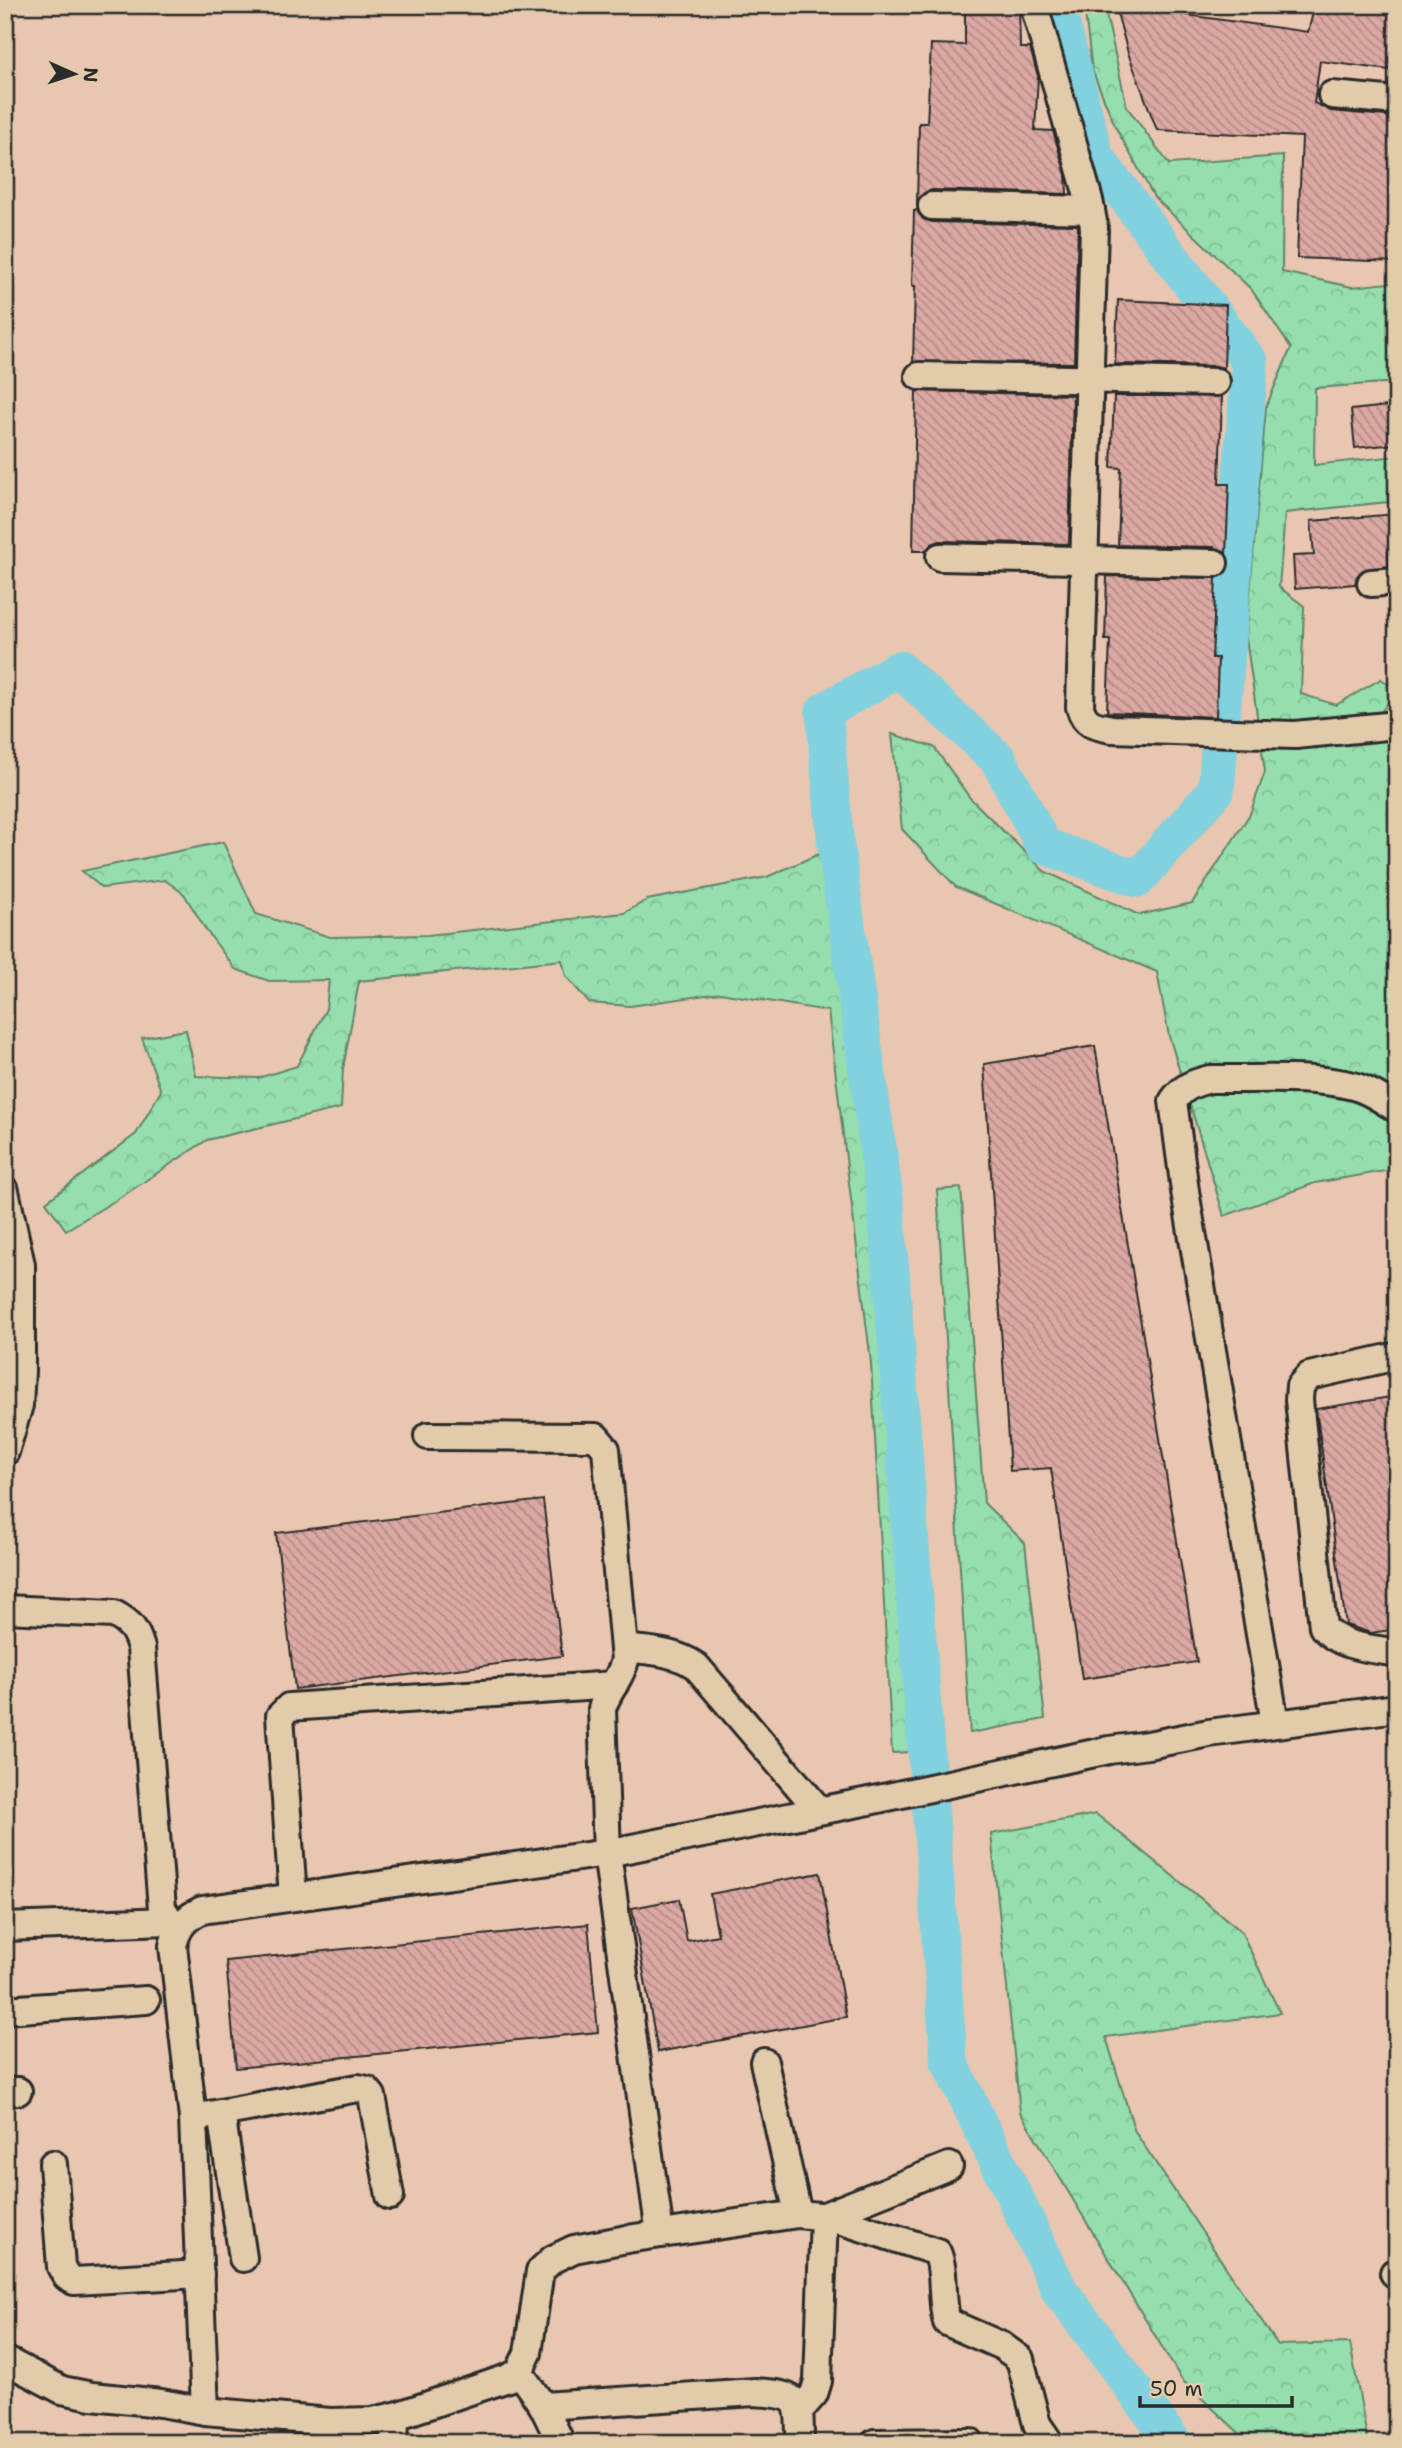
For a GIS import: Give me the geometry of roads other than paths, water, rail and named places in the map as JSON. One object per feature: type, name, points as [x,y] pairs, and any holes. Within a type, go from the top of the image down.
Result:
[{"type":"street","points":[[1034,5],[1094,227],[1080,707],[1083,718],[1090,724],[1112,729],[1296,735],[1397,725]]},
{"type":"street","points":[[1332,95],[1397,101]]},
{"type":"street","points":[[932,206],[1091,210]]},
{"type":"street","points":[[919,376],[1216,382]]},
{"type":"street","points":[[940,556],[1214,563]]},
{"type":"street","points":[[1275,1723],[1185,1191],[1173,1101],[1181,1090],[1210,1079],[1320,1081],[1354,1086],[1397,1109]]},
{"type":"street","points":[[5,1192],[19,1247],[21,1282],[20,1397],[16,1420],[5,1452]]},
{"type":"street","points":[[1397,1356],[1309,1376],[1300,1386],[1299,1400],[1323,1627],[1332,1637],[1345,1643],[1397,1653]]},
{"type":"street","points":[[428,1436],[596,1437],[606,1449],[625,1660],[622,1672],[602,1709],[607,1853],[660,2234]]},
{"type":"street","points":[[5,1609],[114,1614],[136,1630],[141,1648],[162,1908],[172,1925],[193,2118],[205,2411]]},
{"type":"street","points":[[624,1648],[672,1655],[687,1659],[696,1666],[819,1811]]},
{"type":"street","points":[[293,1896],[280,1716],[289,1707],[614,1685]]},
{"type":"street","points":[[5,1927],[172,1925],[202,1910],[607,1853],[864,1802],[1031,1765],[1209,1732],[1397,1708]]},
{"type":"street","points":[[5,2010],[146,2000]]},
{"type":"street","points":[[764,2062],[798,2214]]},
{"type":"street","points":[[193,2118],[358,2088],[367,2090],[372,2096],[390,2196]]},
{"type":"street","points":[[220,2113],[243,2258]]},
{"type":"street","points":[[53,2164],[61,2267],[67,2277],[74,2281],[200,2274]]},
{"type":"street","points":[[824,2216],[949,2166]]},
{"type":"street","points":[[5,2360],[62,2390],[92,2396],[161,2403],[205,2411],[330,2422],[373,2421],[396,2416],[519,2372],[528,2353],[540,2271],[553,2259],[574,2249],[798,2214],[824,2216],[937,2252],[941,2260],[947,2322],[1002,2346],[1020,2358],[1037,2424],[1050,2443]]},
{"type":"street","points":[[800,2410],[814,2394],[818,2381],[824,2216]]},
{"type":"street","points":[[519,2372],[543,2406],[561,2443]]},
{"type":"street","points":[[543,2406],[755,2392],[784,2394],[794,2401],[800,2410],[800,2443]]},
{"type":"street","points":[[393,2443],[396,2416]]},
{"type":"street","points":[[875,2443],[970,2442]]},
{"type":"waterway","points":[[1057,5],[1095,156],[1250,362],[1216,790],[1138,879],[1044,846],[998,759],[899,669],[824,711],[836,847],[886,1206],[949,2061],[1060,2291],[1174,2443]]}]
